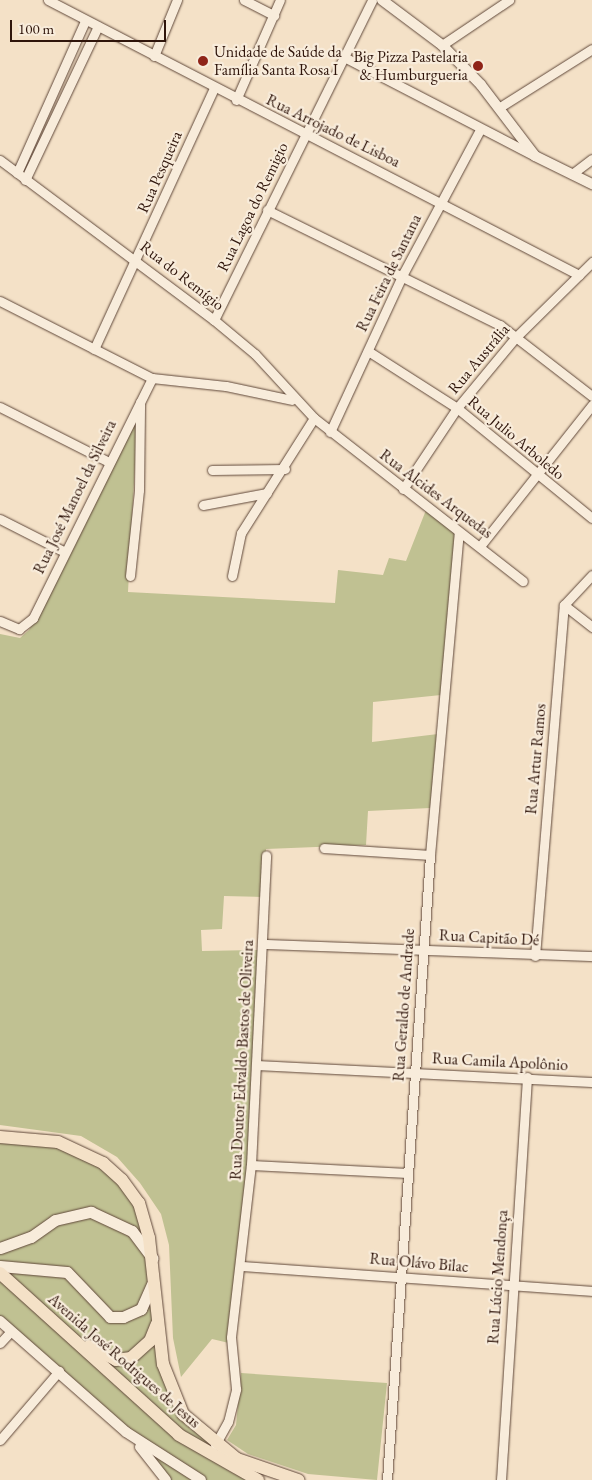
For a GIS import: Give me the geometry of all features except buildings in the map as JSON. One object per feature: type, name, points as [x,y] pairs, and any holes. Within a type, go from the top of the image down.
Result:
[{"type":"main road","name":"Avenida José Rodrigues de Jesus","points":[[0,1137],[58,1142],[103,1163],[138,1203],[154,1265],[163,1364],[171,1391],[183,1414],[215,1445],[267,1473],[298,1480]]},
{"type":"main road","points":[[0,1248],[31,1237],[54,1220],[91,1212],[132,1231],[154,1265],[147,1302],[123,1317],[110,1317],[67,1272],[0,1266]]},
{"type":"main road","name":"Avenida José Rodrigues de Jesus","points":[[0,1273],[179,1435],[258,1480]]},
{"type":"main road","points":[[73,1338],[116,1360],[131,1358],[150,1341],[159,1308]]},
{"type":"street","name":"Rua Arrojado de Lisboa","points":[[48,0],[61,3],[85,21],[98,26],[304,137],[442,200],[579,275]]},
{"type":"street","points":[[154,56],[177,0]]},
{"type":"street","points":[[244,0],[274,15]]},
{"type":"street","points":[[236,100],[280,0]]},
{"type":"street","name":"Rua Lagoa do Remigio","points":[[214,320],[372,0]]},
{"type":"street","points":[[382,0],[442,45],[500,107],[535,156]]},
{"type":"street","points":[[442,45],[508,0]]},
{"type":"street","points":[[18,173],[85,21]]},
{"type":"street","points":[[26,180],[98,26]]},
{"type":"street","points":[[500,107],[592,49]]},
{"type":"street","points":[[344,57],[480,130],[592,184]]},
{"type":"street","name":"Rua Pesqueira","points":[[94,349],[214,88]]},
{"type":"street","points":[[54,94],[64,100]]},
{"type":"street","name":"Rua Feira de Santana","points":[[330,432],[403,274],[480,130]]},
{"type":"street","name":"Rua do Remígio","points":[[0,160],[214,320],[255,354],[292,400],[330,432]]},
{"type":"street","points":[[572,174],[592,160]]},
{"type":"street","points":[[267,210],[403,274],[516,337],[592,396]]},
{"type":"street","name":"Rua Austrália","points":[[403,488],[457,408],[516,337],[592,262]]},
{"type":"street","points":[[0,301],[152,378],[226,386],[292,400]]},
{"type":"street","name":"Rua Julio Arboledo","points":[[368,351],[457,408],[536,476],[592,518]]},
{"type":"street","name":"Rua José Manoel da Silveira","points":[[0,621],[24,628],[33,618],[63,551],[140,398],[152,378]]},
{"type":"street","points":[[130,576],[139,490],[140,398]]},
{"type":"street","points":[[481,545],[592,405]]},
{"type":"street","points":[[0,407],[109,462]]},
{"type":"street","points":[[232,576],[237,543],[314,418]]},
{"type":"street","name":"Rua Alcides Arquedas","points":[[330,432],[459,533],[481,545],[523,581]]},
{"type":"street","points":[[212,470],[284,469]]},
{"type":"street","points":[[203,505],[267,493]]},
{"type":"street","points":[[0,519],[63,551]]},
{"type":"street","name":"Rua Geraldo de Andrade","points":[[387,1480],[430,855],[459,533]]},
{"type":"street","points":[[592,575],[564,605],[592,627]]},
{"type":"street","name":"Rua Artur Ramos","points":[[535,956],[564,605]]},
{"type":"street","points":[[324,848],[430,855]]},
{"type":"street","name":"Rua Doutor Edvaldo Bastos de Oliveira","points":[[215,1445],[228,1422],[236,1389],[231,1337],[243,1266],[251,1165],[264,944],[266,855]]},
{"type":"street","name":"Rua Capitão Dé","points":[[264,944],[535,956],[592,956]]},
{"type":"street","name":"Rua Camila Apolônio","points":[[256,1065],[527,1077],[592,1082]]},
{"type":"street","name":"Rua Lúcio Mendonça","points":[[501,1480],[511,1286],[527,1077]]},
{"type":"street","points":[[251,1165],[408,1174]]},
{"type":"street","name":"Rua Olávo Bilac","points":[[243,1266],[592,1291]]},
{"type":"street","points":[[0,1321],[126,1432],[166,1480]]},
{"type":"street","points":[[0,1343],[11,1331]]},
{"type":"street","points":[[0,1440],[59,1371]]},
{"type":"street","points":[[126,1432],[201,1480]]},
{"type":"green space","points":[[138,410],[128,592],[335,603],[338,570],[383,575],[389,558],[406,561],[426,510],[457,533],[441,695],[373,702],[372,742],[438,734],[430,808],[368,811],[366,845],[266,849],[263,897],[224,896],[222,929],[201,930],[202,951],[260,950],[249,1165],[229,1343],[212,1339],[181,1377],[173,1338],[169,1245],[161,1214],[140,1183],[117,1157],[81,1136],[0,1125],[0,634],[20,638],[29,630]]},
{"type":"green space","points":[[0,1137],[83,1151],[139,1203],[161,1350],[183,1414],[258,1480],[166,1480],[126,1432],[0,1321]]},
{"type":"green space","points":[[241,1373],[387,1383],[377,1480],[308,1474],[248,1454],[227,1440],[236,1425]]},
{"type":"place","name":"Unidade de Saúde da Família Santa Rosa I","points":[[203,61]]},
{"type":"place","name":"Big Pizza Pastelaria & Humburgueria","points":[[478,66]]}]
